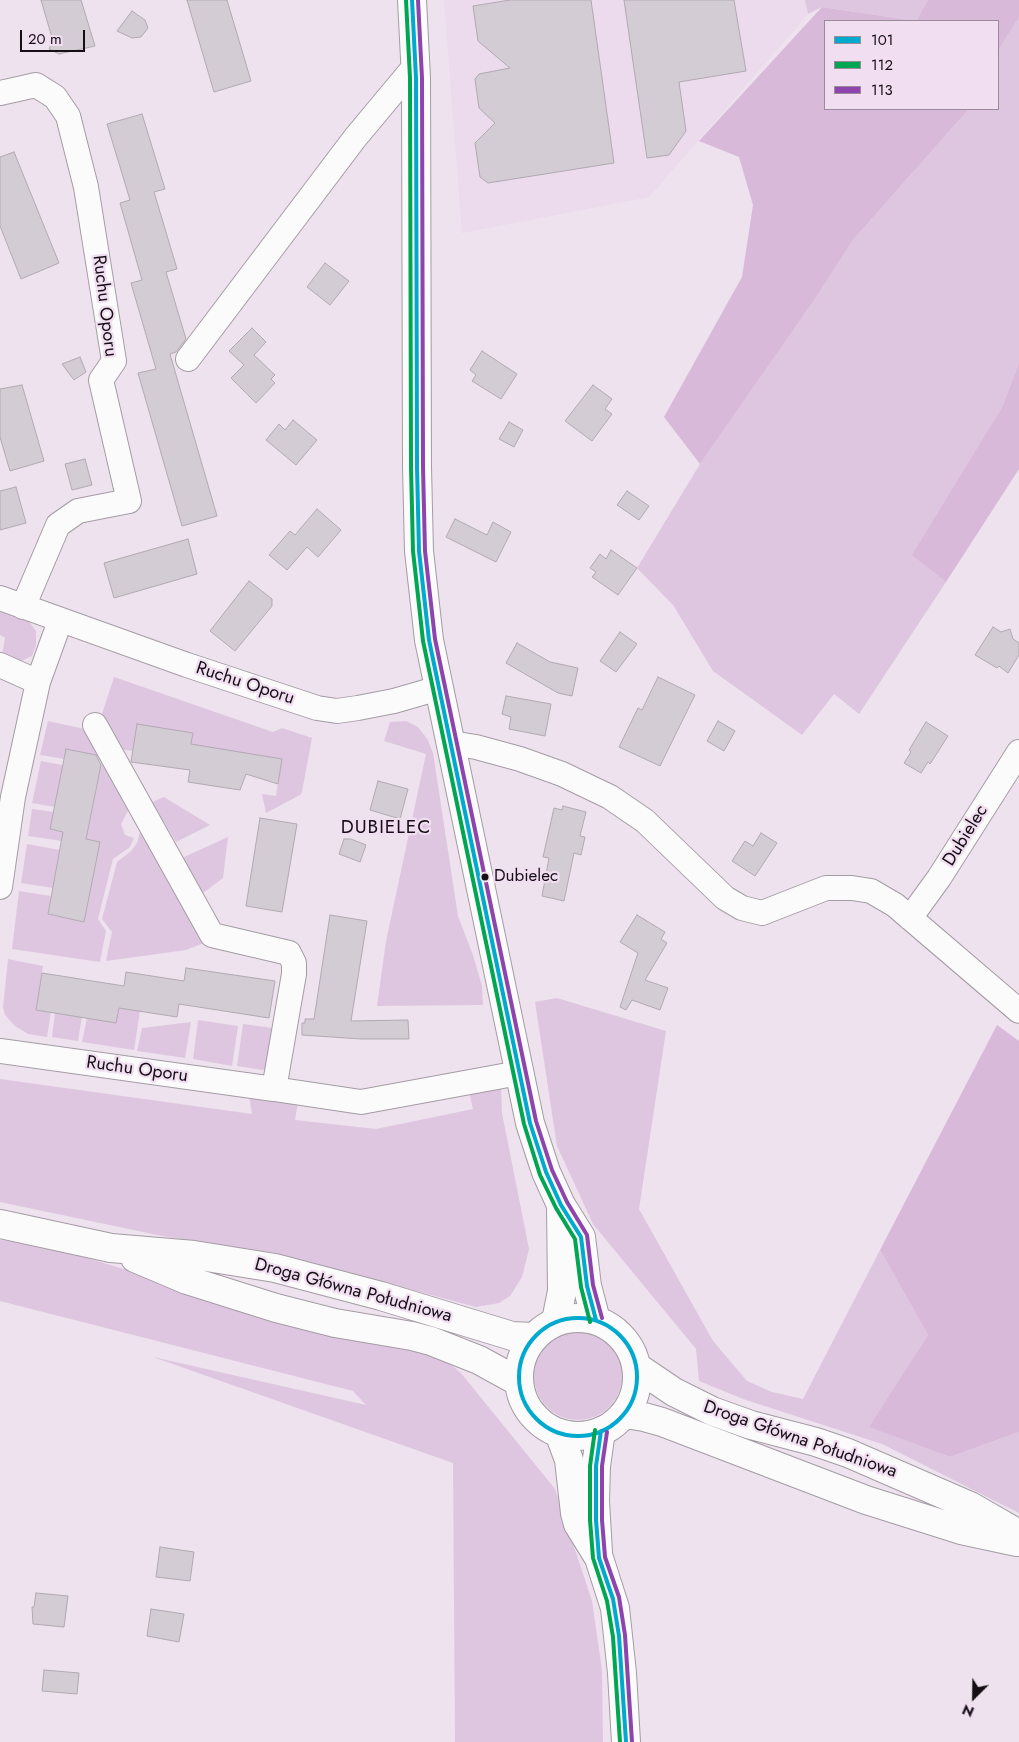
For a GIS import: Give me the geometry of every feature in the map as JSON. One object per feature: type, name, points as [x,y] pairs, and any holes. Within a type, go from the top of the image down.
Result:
[{"type":"main road","points":[[412,0],[416,66],[419,551],[429,640],[534,1139],[540,1159],[561,1205],[581,1237],[587,1286],[596,1320]]},
{"type":"main road","points":[[556,1322],[562,1292],[561,1205]]},
{"type":"main road","name":"Droga Główna Południowa","points":[[0,1224],[111,1248],[194,1255],[275,1268],[382,1296],[512,1336],[533,1337]]},
{"type":"main road","name":"Droga Główna Południowa","points":[[111,1248],[187,1280],[276,1308],[316,1319],[431,1341],[479,1360],[519,1382]]},
{"type":"main road","points":[[580,1317],[596,1320],[611,1327],[623,1338],[632,1351],[637,1367],[636,1392],[624,1414],[614,1424],[602,1431],[585,1436],[567,1435],[545,1426],[534,1416],[522,1397],[519,1368],[523,1355],[533,1337],[544,1328],[564,1319],[580,1317]]},
{"type":"main road","name":"Droga Główna Południowa","points":[[637,1367],[674,1392],[712,1411],[751,1425],[816,1442],[848,1453],[970,1506],[1019,1534]]},
{"type":"main road","name":"Droga Główna Południowa","points":[[624,1414],[662,1422],[866,1500],[961,1530],[1019,1542]]},
{"type":"main road","points":[[599,1558],[595,1501],[596,1459],[602,1431]]},
{"type":"main road","points":[[559,1432],[569,1460],[578,1524],[599,1558],[617,1620],[626,1742]]},
{"type":"street","points":[[188,359],[355,138],[416,66]]},
{"type":"street","name":"Ruchu Oporu","points":[[0,94],[36,85],[55,97],[68,116],[86,187],[114,361],[101,380],[129,501],[78,511],[58,525],[23,606]]},
{"type":"street","name":"Ruchu Oporu","points":[[0,598],[60,621],[316,708],[337,711],[358,708],[394,701],[439,688]]},
{"type":"street","points":[[0,887],[6,796],[38,682],[60,621]]},
{"type":"street","points":[[0,665],[38,682]]},
{"type":"street","points":[[95,725],[212,936],[289,953],[294,963],[294,974],[274,1089]]},
{"type":"street","points":[[451,742],[520,760],[562,774],[610,796],[645,821],[725,898],[742,908],[762,913],[826,888],[852,888],[871,891],[895,905],[1019,1011]]},
{"type":"street","name":"Dubielec","points":[[910,918],[939,878],[1019,752]]},
{"type":"street","name":"Ruchu Oporu","points":[[0,1051],[361,1102],[519,1073]]},
{"type":"shaded area","points":[[444,0],[805,0],[808,14],[649,197],[462,233]]},
{"type":"shaded area","points":[[805,0],[928,0],[917,20],[822,7],[808,14]]},
{"type":"shaded area","points":[[928,0],[1019,0],[1019,17],[999,49],[999,20],[917,20]]},
{"type":"shaded area","points":[[822,7],[909,20],[824,20],[824,110],[968,110],[853,240],[815,299],[700,464],[664,417],[742,277],[753,205],[739,157],[699,141]]},
{"type":"shaded area","points":[[1019,17],[1019,363],[1002,407],[913,555],[946,582],[859,714],[834,694],[802,735],[713,671],[673,605],[637,568],[700,464],[815,299],[853,240],[968,110],[999,110],[999,49]]},
{"type":"shaded area","points":[[1019,363],[1019,469],[946,582],[912,555],[1002,407]]},
{"type":"shaded area","points":[[0,609],[28,620],[36,631],[36,645],[32,656],[21,661],[2,655],[5,638],[0,635]]},
{"type":"shaded area","points":[[114,677],[273,732],[282,728],[312,738],[302,792],[300,795],[266,813],[262,794],[276,796],[281,759],[191,745],[193,733],[133,751],[119,749],[100,720]]},
{"type":"shaded area","points":[[48,721],[89,730],[130,807],[121,824],[125,835],[134,838],[130,847],[113,859],[98,919],[106,931],[100,962],[12,949],[19,891],[51,896],[48,914],[84,921],[100,842],[86,839],[103,757],[67,749],[64,759],[40,755]]},
{"type":"shaded area","points":[[406,721],[418,727],[428,740],[433,753],[458,916],[473,955],[482,986],[483,1005],[377,1006],[386,941],[426,754],[384,741],[390,722]]},
{"type":"shaded area","points":[[41,761],[63,765],[55,807],[32,803]]},
{"type":"shaded area","points":[[164,797],[210,825],[176,842],[152,802]]},
{"type":"shaded area","points":[[32,809],[54,812],[50,829],[65,832],[62,841],[28,836]]},
{"type":"shaded area","points":[[141,828],[204,943],[186,950],[106,961],[112,932],[102,919],[117,862],[131,851],[137,843]]},
{"type":"shaded area","points":[[228,837],[223,878],[203,893],[182,858]]},
{"type":"shaded area","points":[[27,844],[60,850],[53,888],[21,883]]},
{"type":"shaded area","points":[[8,959],[43,966],[36,1010],[51,1012],[47,1037],[28,1034],[15,1026],[5,1015],[3,1007]]},
{"type":"shaded area","points":[[557,998],[666,1031],[639,1209],[713,1341],[747,1381],[772,1392],[803,1399],[880,1250],[928,1335],[870,1427],[950,1457],[1019,1432],[1019,1513],[882,1444],[743,1399],[699,1381],[696,1349],[593,1224],[557,1146],[535,1002]]},
{"type":"shaded area","points":[[119,1008],[140,1011],[134,1050],[82,1042],[87,1018],[116,1022]]},
{"type":"shaded area","points":[[55,1013],[82,1017],[78,1041],[52,1037]]},
{"type":"shaded area","points":[[198,1020],[238,1026],[232,1066],[193,1059]]},
{"type":"shaded area","points":[[191,1022],[185,1058],[137,1051],[142,1028]]},
{"type":"shaded area","points":[[243,1024],[273,1028],[268,1065],[263,1070],[237,1066]]},
{"type":"shaded area","points":[[997,1025],[1019,1041],[1019,1432],[950,1457],[869,1427],[928,1335],[880,1250]]},
{"type":"shaded area","points":[[0,1079],[252,1114],[249,1095],[298,1102],[295,1120],[376,1129],[473,1109],[469,1092],[501,1087],[502,1113],[529,1249],[522,1277],[510,1296],[499,1303],[476,1307],[270,1252],[167,1237],[0,1202]]},
{"type":"shaded area","points":[[0,1240],[44,1245],[173,1284],[284,1324],[356,1341],[436,1352],[461,1373],[555,1489],[592,1601],[602,1670],[603,1742],[455,1742],[453,1463],[153,1357],[366,1405],[353,1391],[0,1301]]},
{"type":"shaded area","points":[[578,1332],[595,1335],[603,1339],[615,1351],[619,1359],[622,1376],[619,1393],[615,1401],[603,1413],[595,1417],[578,1420],[561,1417],[553,1413],[541,1401],[537,1393],[534,1376],[537,1359],[541,1351],[553,1339],[561,1335]]},
{"type":"building","points":[[41,0],[81,0],[95,46],[59,54],[49,49],[53,41]]},
{"type":"building","points":[[187,0],[227,0],[251,81],[214,92]]},
{"type":"building","points":[[510,0],[591,0],[614,163],[488,183],[480,177],[475,143],[495,123],[479,108],[475,79],[479,74],[510,68],[478,41],[473,6]]},
{"type":"building","points":[[624,0],[734,0],[746,71],[679,82],[686,131],[669,155],[647,158]]},
{"type":"building","points":[[132,11],[145,20],[148,28],[141,37],[132,38],[117,31]]},
{"type":"building","points":[[142,114],[165,189],[154,192],[177,269],[166,272],[186,339],[176,352],[170,354],[217,516],[182,526],[138,373],[156,369],[131,283],[142,280],[120,203],[130,200],[107,124]]},
{"type":"building","points":[[14,152],[59,263],[21,279],[0,226],[0,157]]},
{"type":"building","points":[[325,263],[349,281],[330,305],[307,287]]},
{"type":"building","points":[[252,328],[266,342],[254,355],[275,375],[271,379],[275,383],[256,403],[231,378],[244,365],[229,351]]},
{"type":"building","points":[[482,351],[517,374],[501,399],[472,381],[476,375],[470,370]]},
{"type":"building","points":[[80,357],[86,372],[74,380],[62,364]]},
{"type":"building","points":[[22,385],[44,461],[10,471],[0,437],[0,389]]},
{"type":"building","points":[[593,385],[612,399],[605,409],[612,414],[592,441],[565,421]]},
{"type":"building","points":[[293,420],[317,440],[296,465],[266,440],[279,424],[285,430]]},
{"type":"building","points":[[509,422],[523,430],[514,447],[499,439]]},
{"type":"building","points":[[85,459],[92,485],[72,490],[65,464]]},
{"type":"building","points":[[16,487],[26,523],[0,530],[0,491]]},
{"type":"building","points":[[627,491],[649,506],[639,520],[617,505]]},
{"type":"building","points":[[317,509],[341,530],[318,557],[307,547],[287,570],[269,555],[290,531],[295,535]]},
{"type":"building","points":[[455,519],[487,535],[493,522],[511,532],[496,562],[446,537]]},
{"type":"building","points":[[188,539],[197,574],[114,598],[104,563]]},
{"type":"building","points":[[611,550],[637,568],[618,595],[592,577],[596,572],[590,568],[600,554],[606,559]]},
{"type":"building","points":[[249,581],[272,599],[272,606],[235,651],[210,631]]},
{"type":"building","points":[[993,627],[1001,632],[1010,629],[1013,639],[1019,643],[1019,655],[1008,673],[999,666],[997,668],[975,655]]},
{"type":"building","points":[[620,632],[637,644],[616,672],[600,661]]},
{"type":"building","points":[[517,643],[550,662],[578,668],[572,696],[558,693],[506,663]]},
{"type":"building","points":[[658,677],[695,695],[660,766],[619,747],[638,708],[642,710]]},
{"type":"building","points":[[506,696],[551,704],[545,736],[509,729],[511,717],[502,714]]},
{"type":"building","points":[[718,721],[735,731],[724,751],[707,741]]},
{"type":"building","points":[[926,722],[948,736],[930,764],[928,762],[921,773],[904,763],[911,752],[909,750]]},
{"type":"building","points":[[137,724],[193,733],[191,744],[282,759],[278,784],[246,774],[240,790],[188,782],[190,770],[131,762]]},
{"type":"building","points":[[66,749],[96,755],[101,765],[86,839],[100,842],[84,922],[48,914],[63,832],[50,829]]},
{"type":"building","points":[[378,781],[408,789],[400,819],[370,810]]},
{"type":"building","points":[[563,806],[586,812],[580,836],[585,837],[581,855],[574,853],[564,901],[542,896],[549,858],[543,857],[554,808],[562,810]]},
{"type":"building","points":[[260,818],[297,824],[282,912],[246,906]]},
{"type":"building","points":[[761,833],[777,843],[755,876],[732,861],[745,841],[753,846]]},
{"type":"building","points":[[344,839],[351,839],[366,845],[360,862],[339,854]]},
{"type":"building","points":[[330,915],[367,921],[351,1021],[408,1020],[409,1039],[361,1039],[302,1035],[302,1023],[305,1023],[305,1019],[314,1019]]},
{"type":"building","points":[[637,915],[665,932],[661,939],[667,943],[645,980],[668,988],[660,1010],[632,1000],[626,1010],[620,1007],[638,953],[620,942]]},
{"type":"building","points":[[186,968],[275,981],[269,1018],[179,1004],[177,1017],[119,1008],[116,1023],[36,1010],[42,973],[124,986],[126,972],[184,981]]},
{"type":"building","points":[[160,1547],[194,1552],[190,1581],[156,1577]]},
{"type":"building","points":[[36,1593],[68,1596],[64,1627],[33,1624],[32,1607],[34,1607]]},
{"type":"building","points":[[151,1609],[184,1614],[179,1642],[147,1636]]},
{"type":"building","points":[[44,1670],[79,1673],[77,1694],[42,1691]]},
{"type":"transit line","name":"112","points":[[406,0],[410,78],[413,551],[423,641],[524,1124],[540,1175],[556,1208],[575,1239],[581,1287],[590,1322]]},
{"type":"transit line","name":"101","points":[[412,0],[416,78],[419,551],[429,640],[530,1123],[546,1172],[561,1205],[581,1237],[587,1286],[596,1320]]},
{"type":"transit line","name":"113","points":[[418,0],[422,78],[425,551],[435,639],[536,1121],[552,1170],[567,1202],[587,1235],[593,1285],[602,1318]]},
{"type":"transit line","name":"101","points":[[578,1318],[601,1322],[620,1335],[633,1354],[637,1377],[633,1400],[620,1419],[601,1432],[578,1436],[555,1432],[536,1419],[523,1400],[519,1377],[523,1354],[536,1335],[555,1322],[578,1318]]},
{"type":"transit line","name":"112","points":[[595,1430],[590,1466],[590,1520],[593,1558],[607,1601],[613,1637],[620,1742]]},
{"type":"transit line","name":"101","points":[[601,1431],[596,1466],[596,1520],[599,1558],[613,1599],[619,1636],[626,1742]]},
{"type":"transit line","name":"113","points":[[607,1432],[602,1466],[602,1520],[605,1557],[619,1597],[625,1635],[632,1742]]},
{"type":"place","name":"Dubielec","points":[[485,877]]},
{"type":"district","name":"DUBIELEC","points":[[386,828]]}]
